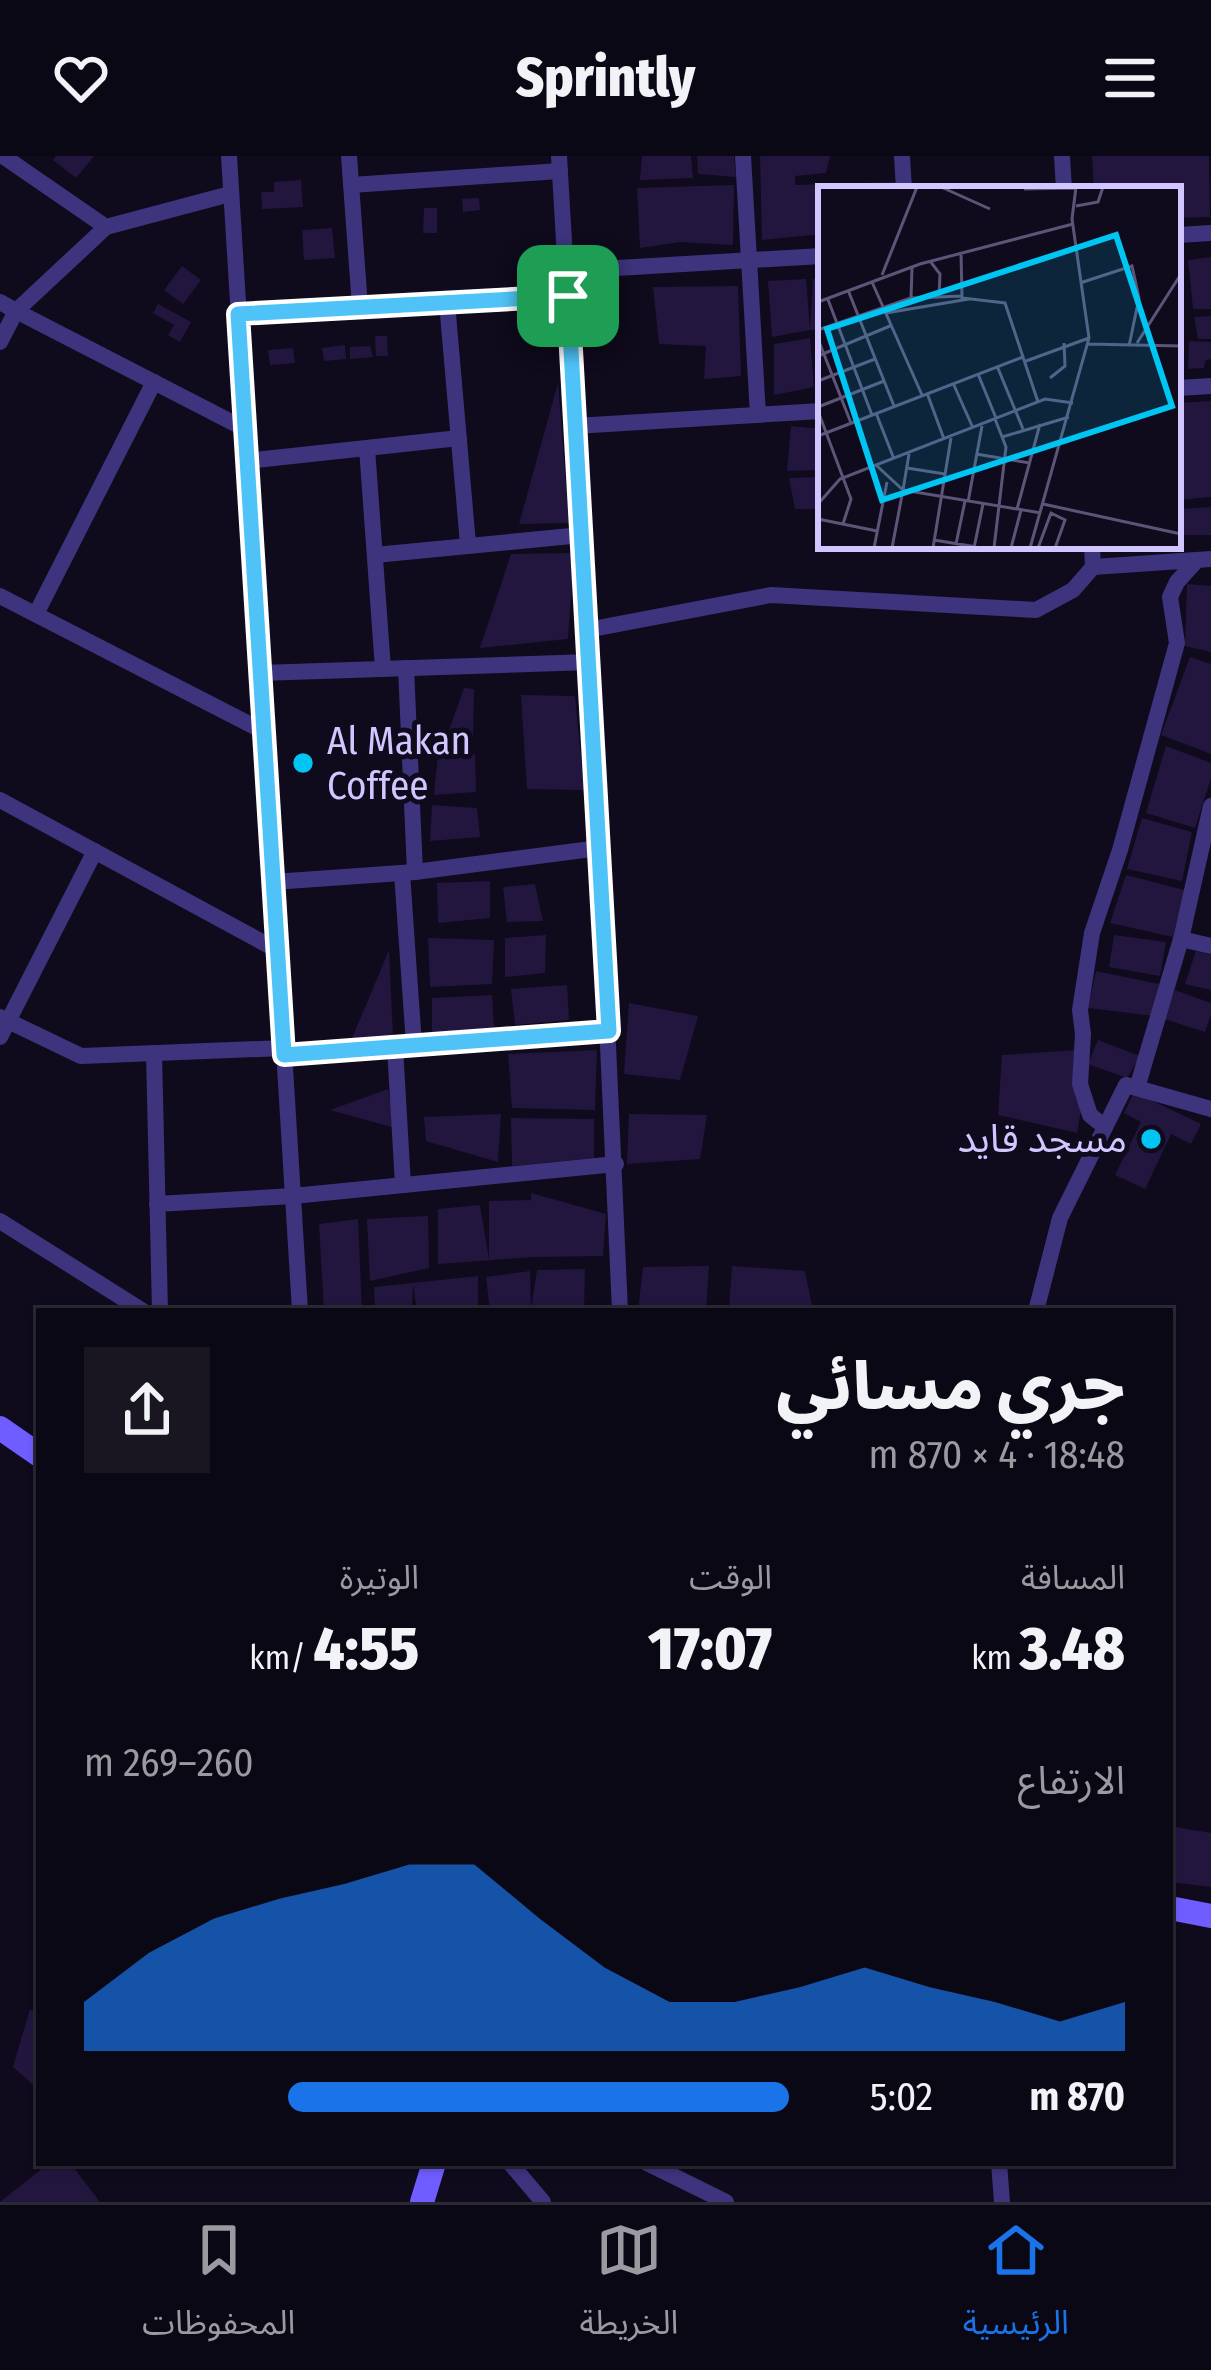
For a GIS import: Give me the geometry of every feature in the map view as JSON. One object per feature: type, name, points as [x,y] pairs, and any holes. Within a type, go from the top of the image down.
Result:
[{"type":"street","points":[[3,156],[106,227]]},
{"type":"street","points":[[229,156],[300,1308]]},
{"type":"street","points":[[349,156],[360,308]]},
{"type":"street","points":[[435,156],[437,179]]},
{"type":"street","points":[[742,156],[758,415]]},
{"type":"street","points":[[902,156],[904,186]]},
{"type":"street","points":[[1062,156],[1064,186]]},
{"type":"street","points":[[351,185],[560,164],[590,662],[620,1308]]},
{"type":"street","points":[[0,342],[8,306],[106,227],[230,194]]},
{"type":"street","points":[[1181,235],[1211,233]]},
{"type":"street","points":[[566,271],[818,256]]},
{"type":"street","points":[[238,314],[568,296]]},
{"type":"street","points":[[447,303],[468,544]]},
{"type":"street","points":[[8,306],[244,429]]},
{"type":"street","points":[[36,614],[154,382]]},
{"type":"street","points":[[1181,388],[1211,386]]},
{"type":"street","points":[[575,426],[818,411]]},
{"type":"street","points":[[246,460],[459,438]]},
{"type":"street","points":[[367,448],[383,669]]},
{"type":"street","points":[[375,555],[582,535]]},
{"type":"street","points":[[1092,549],[1094,567]]},
{"type":"street","points":[[587,630],[771,595],[1036,610],[1073,590],[1094,567],[1204,560]]},
{"type":"street","points":[[1105,1126],[1090,1115],[1080,1084],[1080,1010],[1092,933],[1177,643],[1170,597],[1177,582],[1204,560]]},
{"type":"street","points":[[0,596],[263,731]]},
{"type":"street","points":[[260,674],[590,662]]},
{"type":"street","points":[[406,668],[414,1046]]},
{"type":"street","points":[[0,800],[278,950]]},
{"type":"street","points":[[1137,1088],[1181,939],[1211,806]]},
{"type":"street","points":[[273,883],[408,873],[599,848]]},
{"type":"street","points":[[95,851],[3,1025],[81,1056],[395,1047],[609,1031]]},
{"type":"street","points":[[1181,939],[1211,946]]},
{"type":"street","points":[[395,1047],[404,1185]]},
{"type":"street","points":[[154,1053],[160,1308]]},
{"type":"street","points":[[1037,1308],[1060,1218],[1126,1085],[1211,1109]]},
{"type":"street","points":[[157,1204],[293,1196],[616,1164]]},
{"type":"street","points":[[0,1221],[138,1308]]},
{"type":"street","points":[[0,1428],[36,1453]]},
{"type":"street","points":[[1173,1909],[1211,1916]]},
{"type":"street","points":[[422,2202],[433,2166]]},
{"type":"street","points":[[512,2166],[542,2202]]},
{"type":"street","points":[[653,2166],[726,2202]]},
{"type":"street","points":[[999,2166],[1002,2202]]},
{"type":"building","points":[[56,156],[94,156],[76,178],[53,160]]},
{"type":"building","points":[[642,156],[691,156],[693,178],[640,180]]},
{"type":"building","points":[[697,156],[734,156],[736,177],[698,174]]},
{"type":"building","points":[[760,156],[830,156],[826,173],[795,176],[795,185],[897,182],[897,186],[818,186],[818,234],[762,240]]},
{"type":"building","points":[[1092,156],[1209,156],[1210,217],[1181,218],[1181,186],[1094,186]]},
{"type":"building","points":[[301,180],[303,207],[262,209],[261,192],[274,192],[274,182]]},
{"type":"building","points":[[734,185],[733,245],[680,242],[640,248],[637,188]]},
{"type":"building","points":[[479,198],[480,210],[463,212],[462,199]]},
{"type":"building","points":[[424,208],[437,208],[437,233],[423,233]]},
{"type":"building","points":[[332,228],[335,258],[304,260],[302,230]]},
{"type":"building","points":[[1211,257],[1211,309],[1193,309],[1188,260]]},
{"type":"building","points":[[182,266],[201,280],[183,304],[164,290]]},
{"type":"building","points":[[818,278],[818,329],[810,330],[813,279]]},
{"type":"building","points":[[806,279],[810,330],[772,337],[768,281]]},
{"type":"building","points":[[738,286],[741,376],[704,379],[706,346],[659,344],[653,287]]},
{"type":"building","points":[[158,304],[191,322],[180,342],[168,335],[174,325],[153,313]]},
{"type":"building","points":[[1211,316],[1211,339],[1198,339],[1194,317]]},
{"type":"building","points":[[1181,318],[1183,318],[1181,364]]},
{"type":"building","points":[[375,336],[387,336],[388,356],[376,356]]},
{"type":"building","points":[[810,338],[814,387],[774,395],[774,344]]},
{"type":"building","points":[[1189,341],[1211,342],[1211,359],[1204,368],[1188,369]]},
{"type":"building","points":[[345,345],[346,359],[324,361],[322,348]]},
{"type":"building","points":[[370,346],[373,357],[350,359],[350,347]]},
{"type":"building","points":[[293,348],[295,363],[270,365],[268,350]]},
{"type":"building","points":[[558,383],[569,523],[519,524]]},
{"type":"building","points":[[1211,401],[1211,497],[1181,500],[1181,403]]},
{"type":"building","points":[[791,426],[818,429],[818,470],[787,471]]},
{"type":"building","points":[[818,477],[818,509],[795,509],[789,478]]},
{"type":"building","points":[[1211,507],[1211,535],[1181,535],[1181,509]]},
{"type":"building","points":[[574,553],[568,639],[480,648],[511,554]]},
{"type":"building","points":[[1187,584],[1211,586],[1211,652],[1185,646]]},
{"type":"building","points":[[1190,657],[1211,664],[1211,754],[1161,735]]},
{"type":"building","points":[[464,688],[474,689],[473,745],[444,744]]},
{"type":"building","points":[[521,695],[575,696],[584,790],[527,789]]},
{"type":"building","points":[[1166,746],[1211,763],[1195,828],[1146,813]]},
{"type":"building","points":[[438,754],[475,754],[476,792],[434,795]]},
{"type":"building","points":[[432,805],[477,808],[480,837],[430,841]]},
{"type":"building","points":[[1142,818],[1192,832],[1182,881],[1127,869]]},
{"type":"building","points":[[1126,875],[1184,890],[1173,937],[1110,923]]},
{"type":"building","points":[[490,881],[490,918],[438,923],[437,883]]},
{"type":"building","points":[[535,884],[543,921],[507,922],[503,887]]},
{"type":"building","points":[[546,935],[545,973],[505,977],[505,938]]},
{"type":"building","points":[[1114,935],[1166,942],[1160,976],[1109,967]]},
{"type":"building","points":[[428,938],[494,940],[492,984],[430,987]]},
{"type":"building","points":[[389,950],[393,1036],[350,1043]]},
{"type":"building","points":[[1196,951],[1211,955],[1211,990],[1185,984]]},
{"type":"building","points":[[1096,971],[1159,984],[1154,1016],[1088,1008]]},
{"type":"building","points":[[567,985],[569,1020],[515,1025],[511,989]]},
{"type":"building","points":[[1175,990],[1211,1003],[1205,1032],[1164,1019]]},
{"type":"building","points":[[492,995],[494,1027],[432,1033],[432,998]]},
{"type":"building","points":[[629,1003],[698,1016],[680,1080],[624,1074]]},
{"type":"building","points":[[1098,1040],[1140,1056],[1127,1078],[1088,1064]]},
{"type":"building","points":[[597,1050],[595,1110],[512,1108],[508,1054]]},
{"type":"building","points":[[1077,1050],[1081,1110],[1077,1133],[998,1115],[1002,1055]]},
{"type":"building","points":[[388,1089],[395,1128],[330,1110]]},
{"type":"building","name":"مسجد قايد","points":[[1134,1092],[1201,1124],[1191,1144],[1171,1134],[1145,1189],[1115,1175],[1141,1122],[1124,1113]]},
{"type":"building","points":[[501,1114],[498,1162],[426,1141],[424,1117]]},
{"type":"building","points":[[629,1114],[707,1115],[700,1159],[627,1164]]},
{"type":"building","points":[[511,1118],[594,1119],[594,1158],[512,1166]]},
{"type":"building","points":[[531,1193],[606,1214],[603,1256],[438,1264],[438,1209],[480,1205],[489,1260],[489,1201],[531,1200]]},
{"type":"building","points":[[428,1216],[429,1268],[370,1281],[367,1219]]},
{"type":"building","points":[[358,1219],[362,1308],[324,1308],[319,1224]]},
{"type":"building","points":[[709,1266],[706,1308],[638,1308],[643,1267]]},
{"type":"building","points":[[732,1266],[805,1271],[812,1308],[729,1308]]},
{"type":"building","points":[[585,1269],[584,1308],[531,1308],[537,1270]]},
{"type":"building","points":[[530,1271],[531,1308],[490,1308],[486,1277]]},
{"type":"building","points":[[478,1276],[478,1308],[417,1308],[413,1284],[412,1308],[375,1308],[374,1287]]},
{"type":"building","points":[[1173,1827],[1211,1833],[1211,1887],[1173,1882]]},
{"type":"building","points":[[30,2009],[36,2013],[36,2087],[13,2067]]},
{"type":"building","points":[[45,2166],[72,2166],[100,2202],[0,2202]]},
{"type":"place","name":"Al Makan Coffee","points":[[303,763]]},
{"type":"place","name":"مسجد قايد","points":[[1151,1139]]},
{"type":"route","points":[[568,296],[609,1031],[284,1055],[238,314],[568,296]]}]
